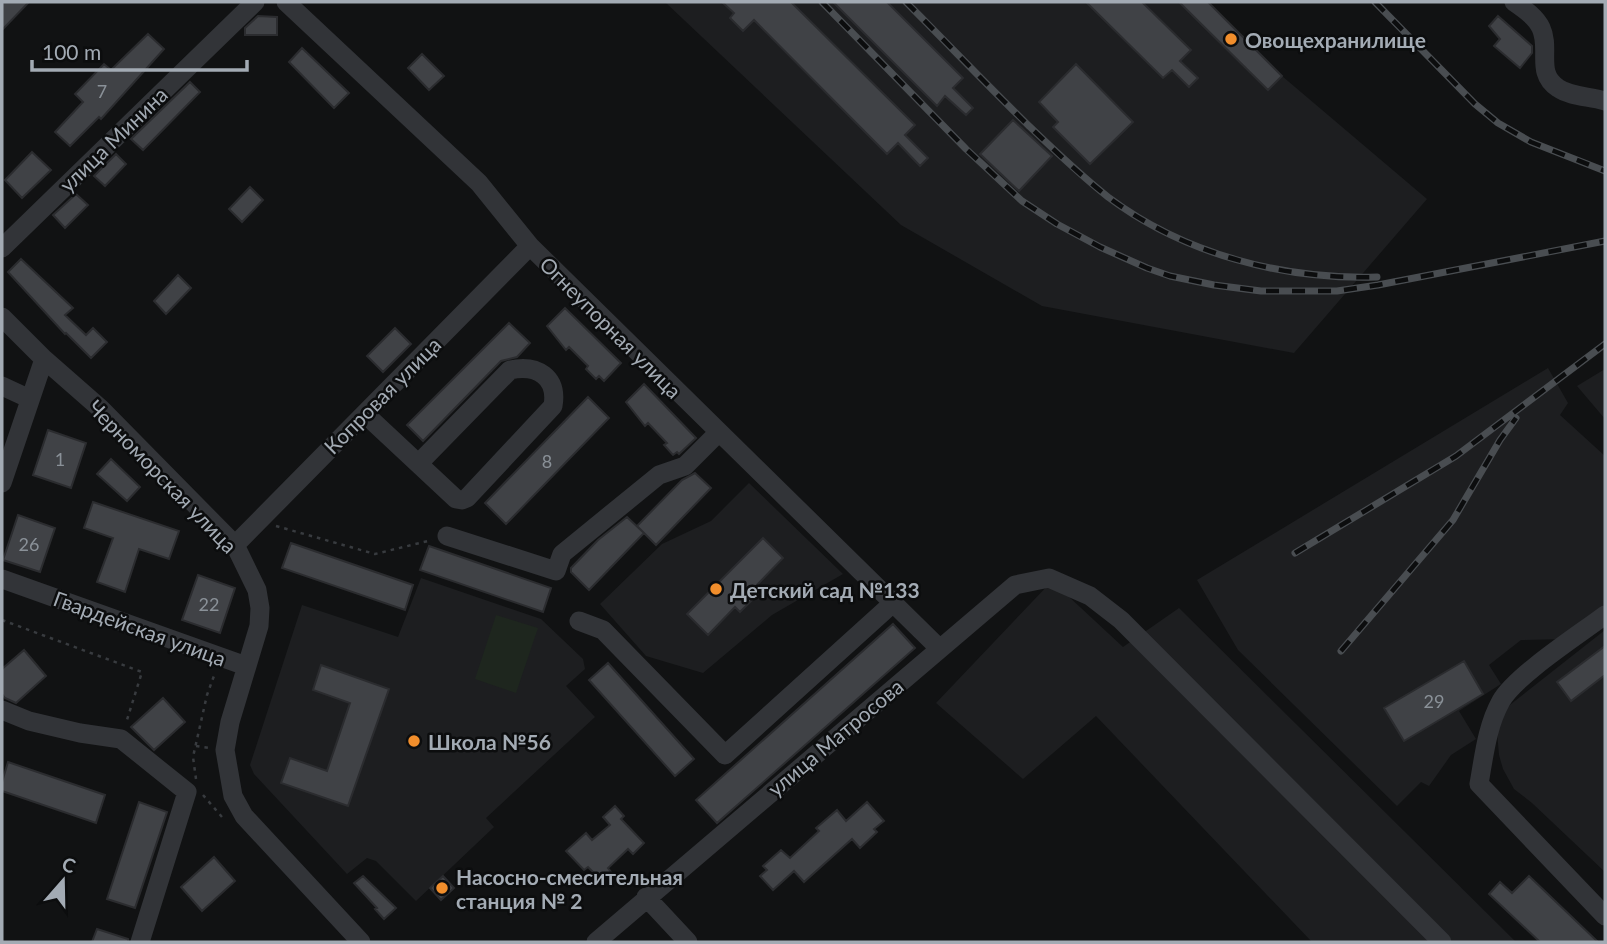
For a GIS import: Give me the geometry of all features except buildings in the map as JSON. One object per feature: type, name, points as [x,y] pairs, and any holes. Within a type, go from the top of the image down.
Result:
[{"type":"street","name":"улица Минина","points":[[2,248],[255,2]]},
{"type":"street","name":"Огнеупорная улица","points":[[286,2],[479,183],[530,246],[939,648]]},
{"type":"street","points":[[1514,2],[1537,21],[1542,29],[1544,67],[1552,83],[1568,93],[1605,100]]},
{"type":"street","name":"Копровая улица","points":[[235,545],[530,246]]},
{"type":"street","name":"Черноморская улица","points":[[2,317],[44,359],[101,409],[235,545],[257,590],[260,608],[259,626],[246,666]]},
{"type":"street","points":[[2,483],[44,359]]},
{"type":"street","points":[[365,414],[456,499],[462,500],[467,498],[554,406],[555,394],[550,381],[537,370],[510,370],[419,463]]},
{"type":"street","points":[[2,386],[30,399]]},
{"type":"street","points":[[447,536],[556,571],[562,554],[659,475],[685,466],[718,433]]},
{"type":"street","name":"улица Матросова","points":[[596,942],[1015,585],[1049,578],[1090,596],[1121,620],[1442,942]]},
{"type":"street","name":"Гвардейская улица","points":[[2,579],[246,666],[225,750],[233,796],[244,816],[361,942]]},
{"type":"street","points":[[579,621],[603,631],[725,755],[893,603]]},
{"type":"street","points":[[1605,615],[1519,680],[1503,698],[1492,723],[1479,784],[1605,916]]},
{"type":"street","points":[[2,710],[29,721],[121,740],[187,792],[140,942]]},
{"type":"street","points":[[646,897],[688,942]]},
{"type":"path","points":[[260,520],[288,531],[374,554],[447,536]]},
{"type":"path","points":[[2,620],[142,672],[121,740]]},
{"type":"path","points":[[220,657],[207,695],[193,757],[197,788],[222,817]]},
{"type":"shaded area","points":[[665,2],[1208,2],[1282,76],[1427,199],[1294,353],[1042,306],[901,225]]},
{"type":"shaded area","points":[[1548,368],[1568,403],[1560,415],[1605,456],[1605,609],[1565,639],[1521,640],[1489,665],[1501,684],[1459,711],[1476,739],[1451,755],[1429,786],[1421,782],[1397,806],[1238,650],[1197,580]]},
{"type":"shaded area","points":[[1605,369],[1605,419],[1577,386]]},
{"type":"shaded area","name":"Детский сад №133","points":[[749,483],[843,574],[772,615],[703,673],[646,656],[600,604],[662,544],[711,521]]},
{"type":"shaded area","name":"Школа №56","points":[[421,578],[541,619],[583,659],[585,669],[566,686],[595,717],[486,818],[494,827],[416,901],[376,861],[367,858],[347,874],[254,774],[250,765],[302,605],[398,637]]},
{"type":"shaded area","points":[[1052,581],[1123,647],[1179,608],[1516,942],[1312,942],[1096,716],[1023,779],[936,703]]},
{"type":"shaded area","points":[[496,615],[538,628],[516,693],[475,679]]},
{"type":"shaded area","points":[[1605,630],[1605,872],[1514,789],[1503,769],[1497,732],[1506,708]]},
{"type":"railway","points":[[822,2],[966,149],[1022,201],[1100,247],[1170,276],[1261,291],[1337,291],[1605,241]]},
{"type":"railway","points":[[906,2],[1013,111],[1087,180],[1138,217],[1169,234],[1236,260],[1306,274],[1377,277]]},
{"type":"railway","points":[[1375,2],[1475,104],[1498,123],[1531,142],[1605,171]]},
{"type":"railway","points":[[1295,553],[1456,456],[1605,344]]},
{"type":"railway","points":[[1341,651],[1453,520],[1516,418]]},
{"type":"place","name":"Овощехранилище","points":[[1231,39]]},
{"type":"place","name":"Детский сад №133","points":[[716,589]]},
{"type":"place","name":"Школа №56","points":[[414,741]]},
{"type":"place","name":"Насосно-смесительная станция № 2","points":[[442,888]]}]
